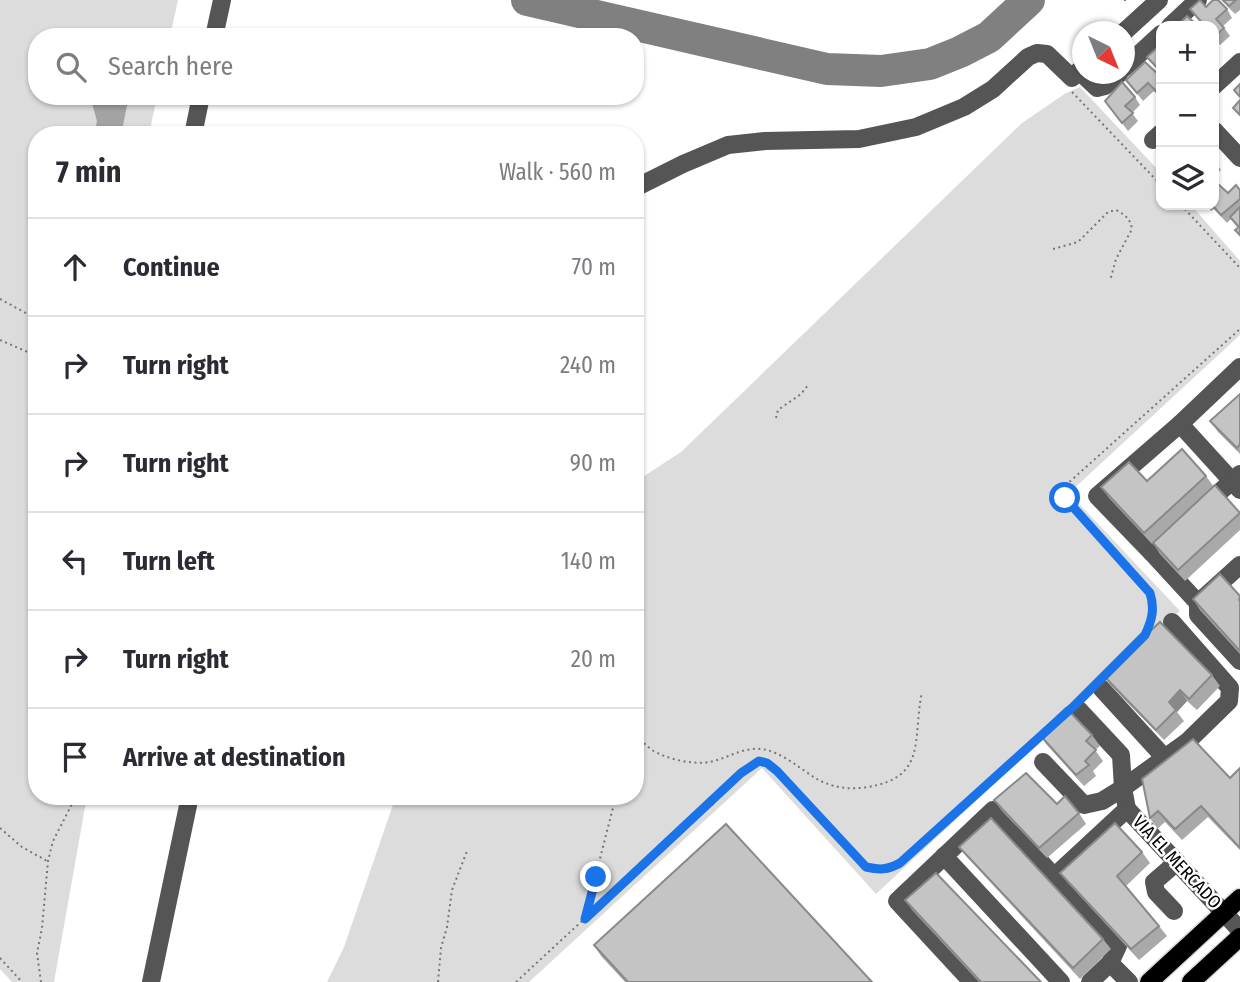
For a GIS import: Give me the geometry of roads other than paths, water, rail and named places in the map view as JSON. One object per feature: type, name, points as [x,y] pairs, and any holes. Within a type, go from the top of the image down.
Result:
[{"type":"main road","points":[[1149,982],[1240,898]]},
{"type":"main road","points":[[1191,982],[1240,937]]},
{"type":"street","points":[[216,28],[222,0]]},
{"type":"street","points":[[1135,23],[1159,0]]},
{"type":"street","points":[[1175,21],[1198,0]]},
{"type":"street","points":[[1135,59],[1156,39]]},
{"type":"street","points":[[644,184],[728,145],[765,141],[859,139],[916,127],[964,107],[993,89],[1028,57],[1037,53],[1047,54],[1072,69]]},
{"type":"street","points":[[1216,84],[1240,62]]},
{"type":"street","points":[[1092,84],[1097,88],[1107,84]]},
{"type":"street","points":[[195,126],[199,105]]},
{"type":"street","points":[[1219,135],[1240,158]]},
{"type":"street","points":[[1240,367],[1180,424],[1097,496],[1198,603],[1198,615],[1240,661]]},
{"type":"street","points":[[1152,553],[1237,482],[1180,424]]},
{"type":"street","points":[[1198,603],[1240,565]]},
{"type":"street","points":[[1043,762],[1084,806],[1102,801],[1188,741],[1229,701],[1230,688],[1172,622]]},
{"type":"street","points":[[1101,688],[1164,757]]},
{"type":"street","name":"VIA EL MERCADO","points":[[1078,709],[1121,755],[1122,788],[1127,809],[1240,930]]},
{"type":"street","points":[[151,982],[188,805]]},
{"type":"street","points":[[1059,872],[1127,809]]},
{"type":"street","points":[[972,982],[897,901],[993,810],[1118,946],[1110,963],[1090,982]]},
{"type":"street","points":[[944,856],[1061,982]]},
{"type":"street","points":[[1174,911],[1156,892],[1154,882],[1177,862]]},
{"type":"street","points":[[1110,963],[1129,982]]}]
